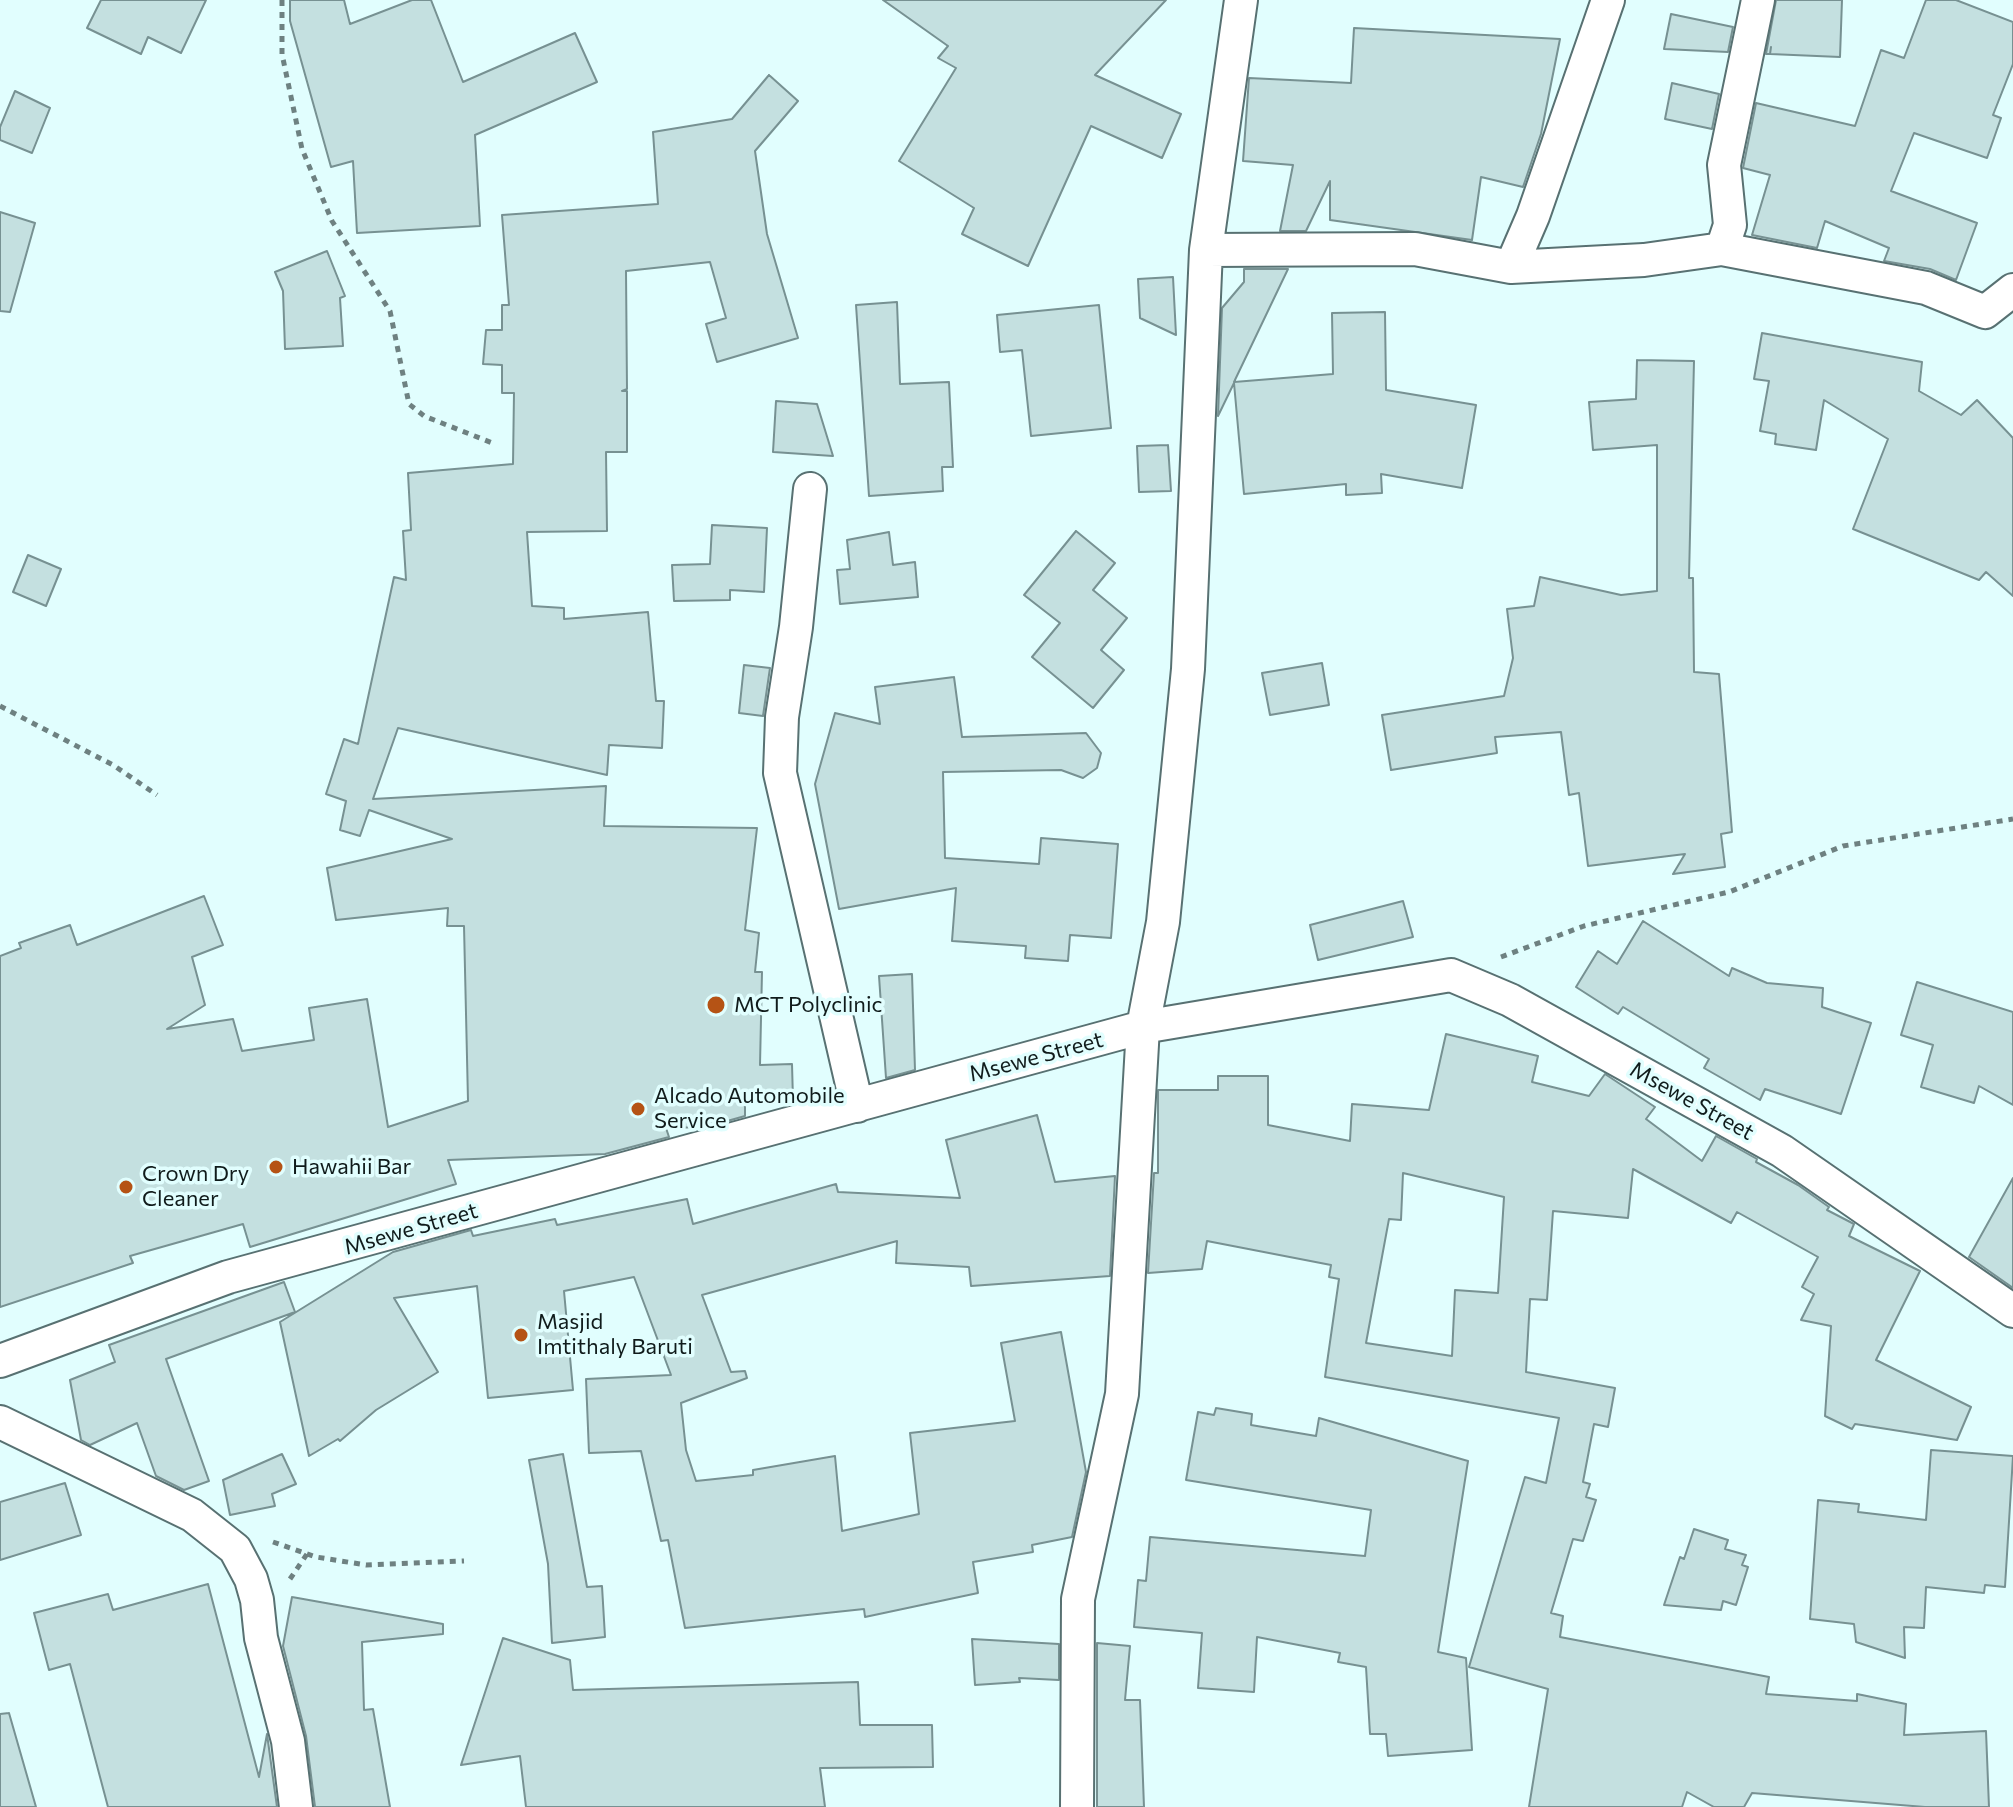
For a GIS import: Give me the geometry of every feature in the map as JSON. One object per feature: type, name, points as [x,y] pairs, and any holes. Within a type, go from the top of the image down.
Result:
[{"type":"street","points":[[1077,1807],[1078,1599],[1122,1394],[1143,1027],[1163,922],[1188,669],[1206,250],[1241,0]]},
{"type":"street","points":[[1511,267],[1533,216],[1608,0]]},
{"type":"street","points":[[1722,249],[1730,225],[1724,165],[1758,0]]},
{"type":"street","points":[[1206,250],[1415,249],[1511,267],[1644,260],[1722,249],[1926,288],[1985,312],[2013,290]]},
{"type":"street","points":[[810,489],[796,627],[782,717],[780,773],[857,1106]]},
{"type":"street","name":"Msewe Street","points":[[0,1361],[228,1277],[1143,1027],[1451,975],[1510,1000],[1782,1151],[2013,1311]]},
{"type":"street","points":[[0,1422],[192,1515],[235,1549],[251,1579],[257,1600],[261,1638],[288,1741],[296,1807]]},
{"type":"path","points":[[282,0],[282,54],[302,149],[332,221],[390,311],[409,404],[424,416],[495,444]]},
{"type":"path","points":[[0,706],[113,765],[157,795]]},
{"type":"path","points":[[1451,975],[1584,926],[1729,892],[1843,846],[2013,819]]},
{"type":"path","points":[[264,1538],[316,1557],[366,1565],[464,1561]]},
{"type":"building","points":[[101,0],[206,0],[181,53],[148,37],[141,54],[87,28]]},
{"type":"building","points":[[290,0],[344,0],[350,24],[412,0],[431,0],[463,82],[575,33],[597,82],[475,135],[480,226],[357,233],[353,161],[331,167],[290,21]]},
{"type":"building","points":[[883,0],[1166,0],[1095,75],[1181,114],[1162,158],[1091,126],[1028,266],[962,234],[974,208],[899,161],[956,68],[938,58],[948,46]]},
{"type":"building","points":[[1776,0],[1842,0],[1840,57],[1766,54]]},
{"type":"building","points":[[1926,0],[1956,0],[2013,22],[2013,64],[1993,115],[2001,118],[1987,158],[1914,133],[1891,191],[1977,223],[1956,280],[1930,269],[1884,261],[1889,248],[1825,221],[1817,248],[1752,235],[1770,175],[1743,168],[1756,103],[1855,126],[1881,50],[1904,58]]},
{"type":"building","points":[[1671,14],[1733,27],[1728,52],[1664,49]]},
{"type":"building","points":[[1354,28],[1560,39],[1541,134],[1523,187],[1481,177],[1472,240],[1330,220],[1330,181],[1306,231],[1280,231],[1293,165],[1243,161],[1249,78],[1351,83]]},
{"type":"building","points":[[769,75],[798,101],[755,151],[767,234],[798,338],[717,362],[706,324],[726,318],[710,262],[626,271],[627,389],[622,391],[627,391],[627,452],[606,452],[607,531],[527,532],[532,606],[564,608],[564,619],[648,612],[656,701],[664,701],[662,748],[609,745],[607,775],[398,728],[373,799],[606,786],[604,826],[757,828],[745,930],[759,933],[755,972],[762,972],[760,1065],[792,1064],[793,1100],[745,1102],[745,1116],[706,1127],[666,1128],[669,1137],[605,1154],[448,1160],[456,1184],[250,1247],[243,1224],[130,1256],[133,1263],[0,1307],[0,956],[21,948],[19,943],[70,925],[77,945],[204,896],[223,945],[192,957],[205,1005],[167,1029],[233,1019],[242,1051],[314,1040],[309,1008],[367,999],[388,1127],[468,1101],[464,926],[447,926],[448,908],[336,920],[327,868],[452,839],[369,810],[360,836],[340,830],[346,801],[326,794],[344,739],[358,744],[394,577],[406,580],[403,531],[411,530],[408,473],[513,464],[514,393],[502,393],[502,365],[483,364],[486,330],[502,330],[502,305],[509,305],[502,215],[658,204],[653,132],[732,119]]},
{"type":"building","points":[[1672,83],[1719,94],[1712,129],[1665,119]]},
{"type":"building","points":[[15,91],[50,108],[32,153],[0,140],[0,127]]},
{"type":"building","points":[[0,212],[35,223],[10,312],[0,311]]},
{"type":"building","points":[[327,251],[345,296],[340,298],[343,346],[285,349],[283,291],[275,272]]},
{"type":"building","points":[[1244,269],[1288,269],[1234,382],[1333,374],[1332,313],[1385,312],[1386,390],[1476,405],[1462,488],[1381,474],[1382,493],[1346,495],[1346,484],[1244,494],[1234,383],[1218,416],[1222,308],[1244,282]]},
{"type":"building","points":[[1173,277],[1176,335],[1140,318],[1138,279]]},
{"type":"building","points":[[897,302],[900,384],[949,382],[953,467],[942,467],[943,491],[869,496],[856,305]]},
{"type":"building","points":[[1099,305],[1111,428],[1031,436],[1022,350],[1000,352],[997,315]]},
{"type":"building","points":[[1762,333],[1922,362],[1919,391],[1961,415],[1977,400],[2013,438],[2013,596],[1986,572],[1979,580],[1853,529],[1888,439],[1824,400],[1816,450],[1775,444],[1776,434],[1760,431],[1769,381],[1754,379]]},
{"type":"building","points":[[1637,360],[1694,361],[1689,578],[1693,578],[1694,672],[1719,674],[1732,832],[1721,834],[1725,867],[1673,874],[1685,854],[1588,866],[1579,793],[1569,795],[1561,732],[1495,737],[1497,753],[1391,770],[1382,715],[1504,696],[1513,658],[1507,609],[1534,606],[1540,577],[1621,595],[1657,591],[1657,445],[1593,450],[1589,402],[1636,399]]},
{"type":"building","points":[[776,401],[817,404],[833,456],[773,452]]},
{"type":"building","points":[[1168,445],[1171,491],[1139,492],[1137,446]]},
{"type":"building","points":[[712,525],[767,528],[764,592],[730,590],[730,600],[674,601],[672,565],[710,564]]},
{"type":"building","points":[[1076,531],[1115,563],[1093,590],[1127,618],[1101,650],[1124,670],[1093,708],[1032,657],[1060,623],[1024,595]]},
{"type":"building","points":[[889,532],[893,565],[915,562],[918,597],[840,604],[837,570],[850,569],[847,540]]},
{"type":"building","points":[[28,555],[61,569],[46,606],[13,592]]},
{"type":"building","points":[[1322,663],[1329,705],[1270,715],[1262,673]]},
{"type":"building","points":[[744,665],[770,668],[763,716],[739,713]]},
{"type":"building","points":[[954,677],[962,737],[1086,733],[1101,753],[1097,768],[1083,778],[1061,770],[943,772],[945,858],[1039,864],[1041,838],[1118,844],[1111,938],[1070,935],[1068,961],[1025,958],[1026,946],[952,941],[956,888],[839,909],[815,784],[835,713],[880,724],[875,687]]},
{"type":"building","points":[[1403,901],[1413,937],[1318,960],[1310,925]]},
{"type":"building","points":[[1643,921],[1729,976],[1732,968],[1767,983],[1823,988],[1822,1007],[1871,1023],[1841,1114],[1765,1089],[1760,1100],[1704,1068],[1709,1059],[1623,1007],[1618,1014],[1576,987],[1598,951],[1617,964]]},
{"type":"building","points":[[912,974],[915,1070],[886,1078],[879,976]]},
{"type":"building","points":[[1917,982],[2013,1012],[2013,1105],[1979,1086],[1974,1103],[1921,1087],[1933,1045],[1901,1035]]},
{"type":"building","points":[[1446,1034],[1538,1056],[1532,1082],[1589,1096],[1605,1074],[1655,1107],[1646,1119],[1702,1161],[1716,1136],[1798,1185],[1829,1207],[1827,1210],[1854,1224],[1849,1236],[1920,1271],[1876,1360],[1971,1407],[1957,1440],[1855,1424],[1852,1429],[1825,1416],[1831,1326],[1801,1320],[1814,1294],[1802,1287],[1818,1257],[1737,1212],[1731,1223],[1633,1169],[1628,1218],[1553,1211],[1547,1300],[1530,1299],[1526,1372],[1615,1388],[1608,1427],[1594,1424],[1583,1482],[1590,1484],[1586,1497],[1596,1500],[1583,1541],[1573,1539],[1551,1613],[1563,1616],[1560,1637],[1769,1677],[1766,1694],[1857,1701],[1857,1694],[1906,1704],[1904,1735],[1986,1731],[1989,1807],[1925,1807],[1752,1793],[1744,1807],[1714,1807],[1687,1792],[1682,1807],[1529,1807],[1548,1689],[1469,1667],[1525,1477],[1546,1483],[1559,1418],[1325,1377],[1339,1279],[1329,1277],[1331,1265],[1207,1241],[1202,1269],[1148,1273],[1154,1173],[1158,1173],[1158,1090],[1218,1090],[1218,1076],[1268,1076],[1268,1125],[1350,1141],[1352,1104],[1429,1110]],"holes":[[[1403,1173],[1504,1197],[1498,1293],[1455,1290],[1452,1356],[1366,1343],[1389,1219],[1401,1220]]]},
{"type":"building","points":[[1037,1115],[1055,1182],[1115,1176],[1110,1276],[971,1286],[969,1267],[896,1263],[897,1241],[702,1295],[731,1372],[745,1371],[747,1378],[681,1403],[686,1450],[696,1481],[753,1475],[753,1470],[835,1456],[842,1531],[919,1514],[910,1433],[1015,1421],[1001,1343],[1061,1332],[1086,1472],[1072,1537],[1032,1545],[1033,1552],[973,1562],[978,1593],[865,1617],[864,1609],[685,1628],[668,1540],[661,1541],[641,1451],[589,1453],[586,1379],[671,1375],[634,1277],[564,1291],[573,1390],[488,1398],[477,1286],[394,1298],[438,1372],[376,1410],[340,1441],[338,1439],[309,1456],[280,1322],[393,1252],[471,1230],[473,1236],[555,1219],[557,1225],[687,1199],[693,1224],[836,1184],[838,1192],[960,1198],[946,1140]]},
{"type":"building","points":[[2013,1178],[2013,1288],[1969,1257]]},
{"type":"building","points":[[284,1282],[295,1312],[166,1359],[209,1481],[184,1490],[156,1476],[137,1423],[90,1445],[81,1440],[70,1380],[115,1362],[109,1345]]},
{"type":"building","points":[[1216,1408],[1252,1414],[1251,1425],[1316,1436],[1319,1418],[1468,1461],[1438,1652],[1466,1658],[1472,1750],[1388,1756],[1386,1734],[1370,1734],[1366,1667],[1338,1662],[1340,1653],[1257,1637],[1254,1692],[1198,1688],[1202,1633],[1134,1627],[1138,1580],[1146,1581],[1150,1537],[1365,1556],[1371,1510],[1186,1480],[1198,1412],[1214,1415]]},
{"type":"building","points":[[1931,1450],[2013,1456],[2005,1587],[1985,1585],[1984,1593],[1926,1587],[1924,1628],[1904,1627],[1905,1658],[1856,1642],[1854,1624],[1810,1619],[1818,1500],[1859,1504],[1858,1512],[1926,1520]]},
{"type":"building","points":[[282,1454],[296,1484],[272,1494],[275,1506],[230,1515],[223,1480]]},
{"type":"building","points":[[563,1454],[587,1587],[602,1586],[605,1637],[552,1643],[548,1564],[529,1460]]},
{"type":"building","points":[[65,1483],[81,1535],[0,1560],[0,1502]]},
{"type":"building","points":[[1694,1529],[1728,1540],[1725,1549],[1746,1555],[1742,1565],[1748,1567],[1736,1605],[1723,1601],[1721,1610],[1664,1605],[1680,1557],[1684,1559]]},
{"type":"building","points":[[208,1584],[259,1777],[267,1734],[277,1807],[108,1807],[70,1664],[49,1670],[34,1613],[108,1594],[113,1610]]},
{"type":"building","points":[[292,1597],[443,1624],[443,1634],[362,1642],[364,1710],[373,1709],[390,1807],[315,1807],[306,1736],[283,1646]]},
{"type":"building","points":[[503,1638],[570,1660],[573,1690],[858,1682],[860,1725],[932,1725],[933,1767],[820,1768],[825,1807],[526,1807],[520,1756],[461,1765]]},
{"type":"building","points":[[972,1639],[1059,1644],[1059,1680],[1019,1678],[1020,1682],[975,1685]]},
{"type":"building","points":[[1097,1643],[1130,1646],[1125,1700],[1140,1700],[1144,1807],[1097,1807]]},
{"type":"building","points":[[9,1713],[36,1807],[0,1807],[0,1714]]},
{"type":"place","name":"MCT Polyclinic","points":[[716,1005]]},
{"type":"place","name":"Alcado Automobile Service","points":[[638,1109]]},
{"type":"place","name":"Hawahii Bar","points":[[276,1167]]},
{"type":"place","name":"Crown Dry Cleaner","points":[[126,1187]]},
{"type":"place","name":"Masjid Imtithaly Baruti","points":[[521,1335]]}]
